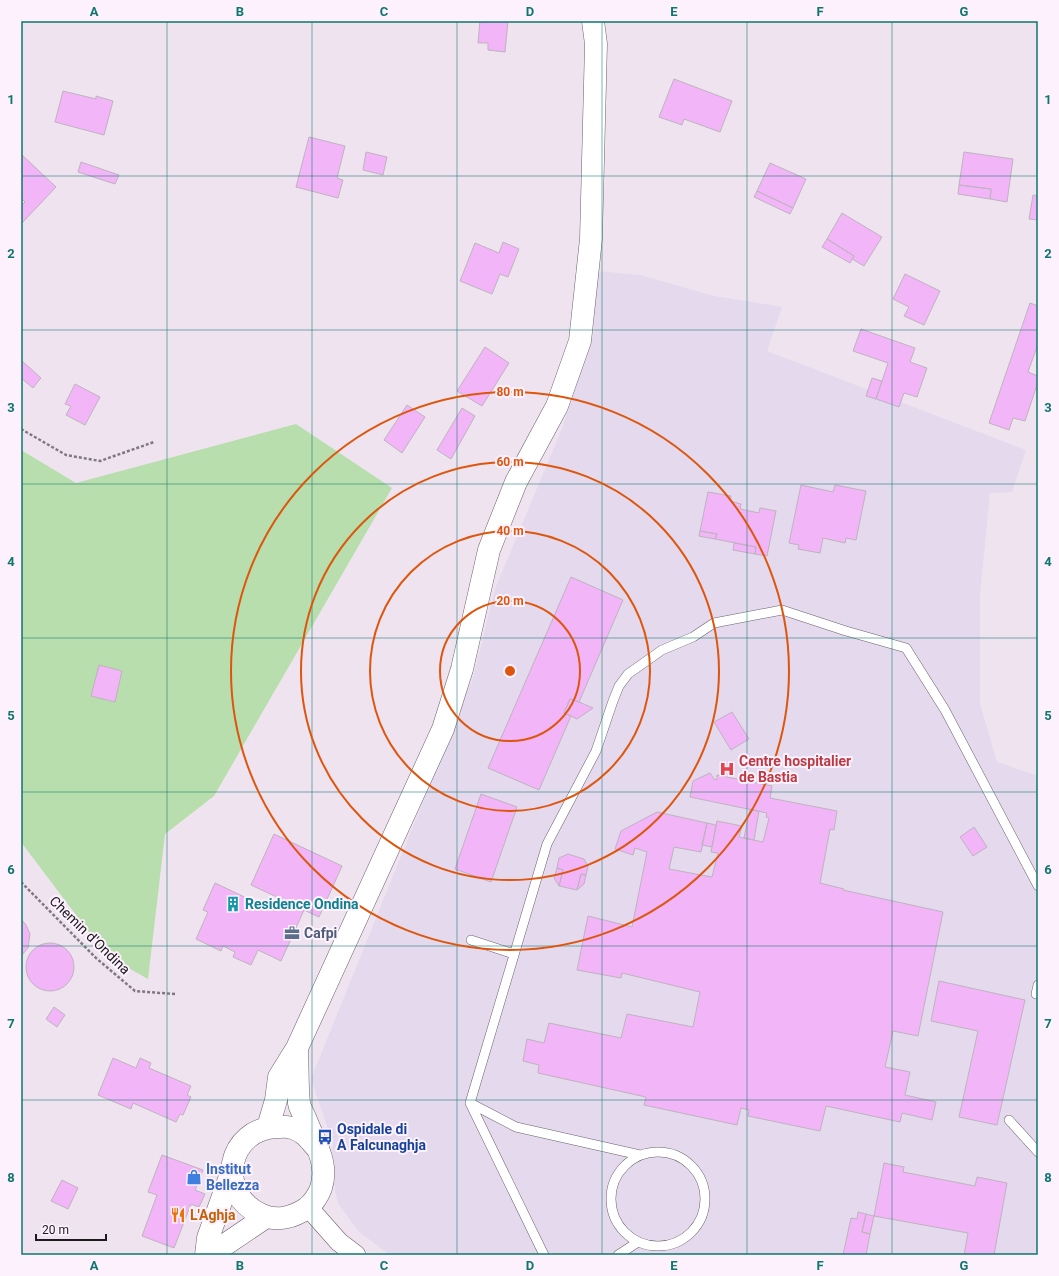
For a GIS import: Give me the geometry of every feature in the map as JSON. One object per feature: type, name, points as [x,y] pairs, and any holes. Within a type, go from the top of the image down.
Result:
[{"type":"main road","points":[[268,1127],[276,1100],[279,1077],[297,1048],[443,729],[462,669],[489,550],[516,482],[557,406],[580,341],[591,239],[596,44],[593,21]]},
{"type":"main road","points":[[231,1174],[234,1188],[242,1201],[252,1211],[266,1217],[281,1219],[296,1215],[308,1207],[319,1194],[324,1179],[323,1163],[300,1104],[297,1048]]},
{"type":"main road","points":[[206,1255],[208,1238],[231,1174],[234,1158],[241,1143],[254,1133],[268,1127],[287,1126],[304,1134],[317,1148]]},
{"type":"main road","points":[[215,1255],[223,1246],[266,1217]]},
{"type":"street","points":[[308,1207],[340,1242],[356,1255]]},
{"type":"lane","points":[[544,1255],[470,1102],[548,844],[596,751],[619,686],[628,674],[662,650],[693,637],[714,623],[782,610],[846,631],[906,648],[945,710],[1038,886]]},
{"type":"lane","points":[[471,940],[514,954]]},
{"type":"lane","points":[[470,1102],[516,1127],[640,1156]]},
{"type":"lane","points":[[1009,1120],[1038,1152]]},
{"type":"lane","points":[[656,1152],[673,1154],[687,1162],[699,1174],[704,1189],[705,1204],[701,1219],[693,1231],[681,1241],[667,1246],[652,1246],[638,1242],[623,1231],[614,1216],[611,1198],[614,1181],[625,1166],[640,1156],[656,1152]]},
{"type":"lane","points":[[618,1255],[638,1242]]},
{"type":"path","points":[[21,429],[66,455],[100,461],[154,442]]},
{"type":"path","name":"Chemin d'Ondina","points":[[21,882],[96,958],[134,991],[174,994]]},
{"type":"shaded area","name":"Centre hospitalier de Bastia","points":[[596,271],[640,275],[714,296],[782,307],[767,351],[1026,450],[1012,492],[990,493],[980,594],[980,704],[997,762],[1038,776],[1038,1255],[390,1255],[358,1231],[338,1203],[335,1190],[332,1140],[311,1079],[473,678],[495,589],[561,431],[594,332]]},
{"type":"green space","points":[[296,424],[392,488],[214,796],[165,834],[148,979],[107,956],[21,842],[21,450],[76,483]]},
{"type":"building","points":[[480,21],[508,21],[505,52],[488,50],[488,43],[478,43]]},
{"type":"building","points":[[674,79],[732,101],[720,132],[684,119],[682,125],[659,117]]},
{"type":"building","points":[[63,91],[96,99],[96,96],[113,101],[104,135],[55,122]]},
{"type":"building","points":[[309,137],[345,146],[337,178],[343,180],[338,198],[296,187]]},
{"type":"building","points":[[366,152],[387,157],[383,175],[363,170]]},
{"type":"building","points":[[964,152],[1013,159],[1007,202],[990,199],[991,189],[959,185]]},
{"type":"building","points":[[21,154],[56,187],[22,223],[21,206],[25,202],[21,198]]},
{"type":"building","points":[[81,162],[119,175],[115,184],[78,172]]},
{"type":"building","points":[[770,163],[806,179],[793,208],[757,191]]},
{"type":"building","points":[[959,185],[991,189],[990,199],[958,194]]},
{"type":"building","points":[[757,191],[793,208],[790,214],[754,197]]},
{"type":"building","points":[[1033,195],[1038,196],[1038,220],[1029,219]]},
{"type":"building","points":[[842,213],[882,237],[864,266],[852,259],[854,256],[827,239]]},
{"type":"building","points":[[827,239],[854,256],[850,263],[822,247]]},
{"type":"building","points":[[503,242],[519,249],[508,277],[500,274],[492,294],[460,281],[475,243],[499,253]]},
{"type":"building","points":[[905,274],[940,291],[924,325],[904,316],[909,307],[893,299]]},
{"type":"building","points":[[1030,303],[1038,306],[1038,344],[1028,372],[1038,376],[1038,382],[1025,421],[1013,418],[1009,430],[989,423]]},
{"type":"building","points":[[861,329],[915,348],[910,362],[927,368],[917,397],[904,393],[899,407],[876,399],[888,363],[853,351]]},
{"type":"building","points":[[485,347],[509,363],[482,406],[457,391]]},
{"type":"building","points":[[21,360],[41,378],[33,388],[21,378]]},
{"type":"building","points":[[872,378],[882,381],[876,399],[866,396]]},
{"type":"building","points":[[75,384],[100,397],[85,425],[66,415],[71,406],[65,404]]},
{"type":"building","points":[[407,405],[425,417],[402,453],[384,440]]},
{"type":"building","points":[[462,408],[475,416],[451,459],[437,450]]},
{"type":"building","points":[[801,485],[833,492],[835,485],[866,491],[856,540],[846,538],[845,543],[823,538],[820,553],[798,549],[799,545],[789,543]]},
{"type":"building","points":[[708,492],[731,496],[730,501],[741,504],[740,509],[759,513],[760,508],[776,511],[767,556],[755,554],[756,547],[715,539],[717,534],[700,531]]},
{"type":"building","points":[[700,531],[717,534],[715,539],[699,536]]},
{"type":"building","points":[[734,543],[756,547],[755,554],[733,550]]},
{"type":"building","points":[[571,577],[623,600],[579,702],[570,699],[564,713],[571,716],[539,790],[488,768]]},
{"type":"building","points":[[99,665],[122,671],[115,702],[91,696]]},
{"type":"building","points":[[570,699],[593,708],[577,719],[564,713]]},
{"type":"building","points":[[732,712],[749,739],[731,750],[714,722]]},
{"type":"building","points":[[710,773],[714,779],[717,780],[717,775],[772,786],[770,798],[837,811],[834,830],[830,829],[820,883],[844,889],[843,890],[943,912],[918,1036],[893,1031],[885,1067],[910,1072],[905,1095],[936,1102],[932,1120],[902,1113],[900,1122],[826,1106],[820,1131],[748,1116],[749,1110],[741,1108],[737,1125],[644,1105],[646,1097],[538,1073],[539,1065],[523,1061],[527,1039],[544,1043],[549,1023],[621,1038],[627,1014],[693,1027],[700,992],[622,973],[621,978],[577,970],[588,916],[632,927],[647,852],[635,848],[633,855],[615,849],[621,831],[657,812],[707,823],[701,852],[674,847],[669,869],[712,877],[718,853],[711,852],[717,821],[742,826],[739,837],[763,842],[769,818],[766,817],[767,813],[690,797],[693,781]]},
{"type":"building","points":[[481,794],[517,807],[491,882],[455,869]]},
{"type":"building","points":[[750,809],[759,811],[754,840],[744,838]]},
{"type":"building","points":[[707,823],[716,825],[712,847],[702,845]]},
{"type":"building","points":[[974,827],[987,847],[973,856],[960,837]]},
{"type":"building","name":"Residence Ondina","points":[[274,834],[342,866],[319,917],[304,910],[281,961],[258,950],[251,965],[233,957],[235,952],[223,946],[221,951],[196,939],[208,912],[203,910],[215,883],[274,911],[279,898],[251,885]]},
{"type":"building","points":[[568,854],[584,859],[588,866],[586,875],[581,874],[577,890],[559,886],[563,870],[557,868],[559,858]]},
{"type":"building","points":[[557,868],[563,870],[559,886],[554,878]]},
{"type":"building","points":[[581,874],[586,875],[584,884],[577,890]]},
{"type":"building","points":[[21,919],[26,925],[30,934],[28,948],[21,956]]},
{"type":"building","points":[[50,943],[59,945],[67,950],[72,958],[74,967],[72,976],[67,984],[59,989],[50,991],[41,989],[33,984],[28,976],[26,967],[28,958],[33,950],[41,945]]},
{"type":"building","points":[[939,981],[1025,1000],[997,1125],[959,1117],[978,1031],[931,1021]]},
{"type":"building","points":[[54,1007],[65,1015],[57,1027],[46,1019]]},
{"type":"building","points":[[113,1058],[136,1068],[140,1058],[151,1063],[149,1068],[191,1086],[187,1095],[191,1097],[183,1115],[180,1114],[176,1122],[133,1103],[131,1109],[98,1095]]},
{"type":"building","points":[[162,1155],[203,1170],[195,1190],[205,1194],[199,1207],[191,1204],[174,1248],[142,1236],[157,1195],[148,1192]]},
{"type":"building","points":[[884,1163],[904,1167],[903,1172],[975,1186],[977,1177],[1007,1183],[994,1255],[964,1255],[968,1233],[874,1216]]},
{"type":"building","points":[[62,1180],[78,1188],[68,1209],[51,1201]]},
{"type":"building","points":[[858,1212],[866,1214],[862,1232],[870,1234],[866,1255],[843,1255],[851,1218],[857,1219]]},
{"type":"building","points":[[866,1214],[874,1216],[870,1234],[862,1232]]},
{"type":"place","name":"Centre hospitalier de Bastia","points":[[727,769]]},
{"type":"place","name":"Residence Ondina","points":[[233,904]]},
{"type":"place","name":"Cafpi","points":[[292,933]]},
{"type":"place","name":"Ospidale di A Falcunaghja","points":[[325,1137]]},
{"type":"place","name":"Institut Bellezza","points":[[194,1177]]},
{"type":"place","name":"L'Aghja","points":[[178,1215]]}]
